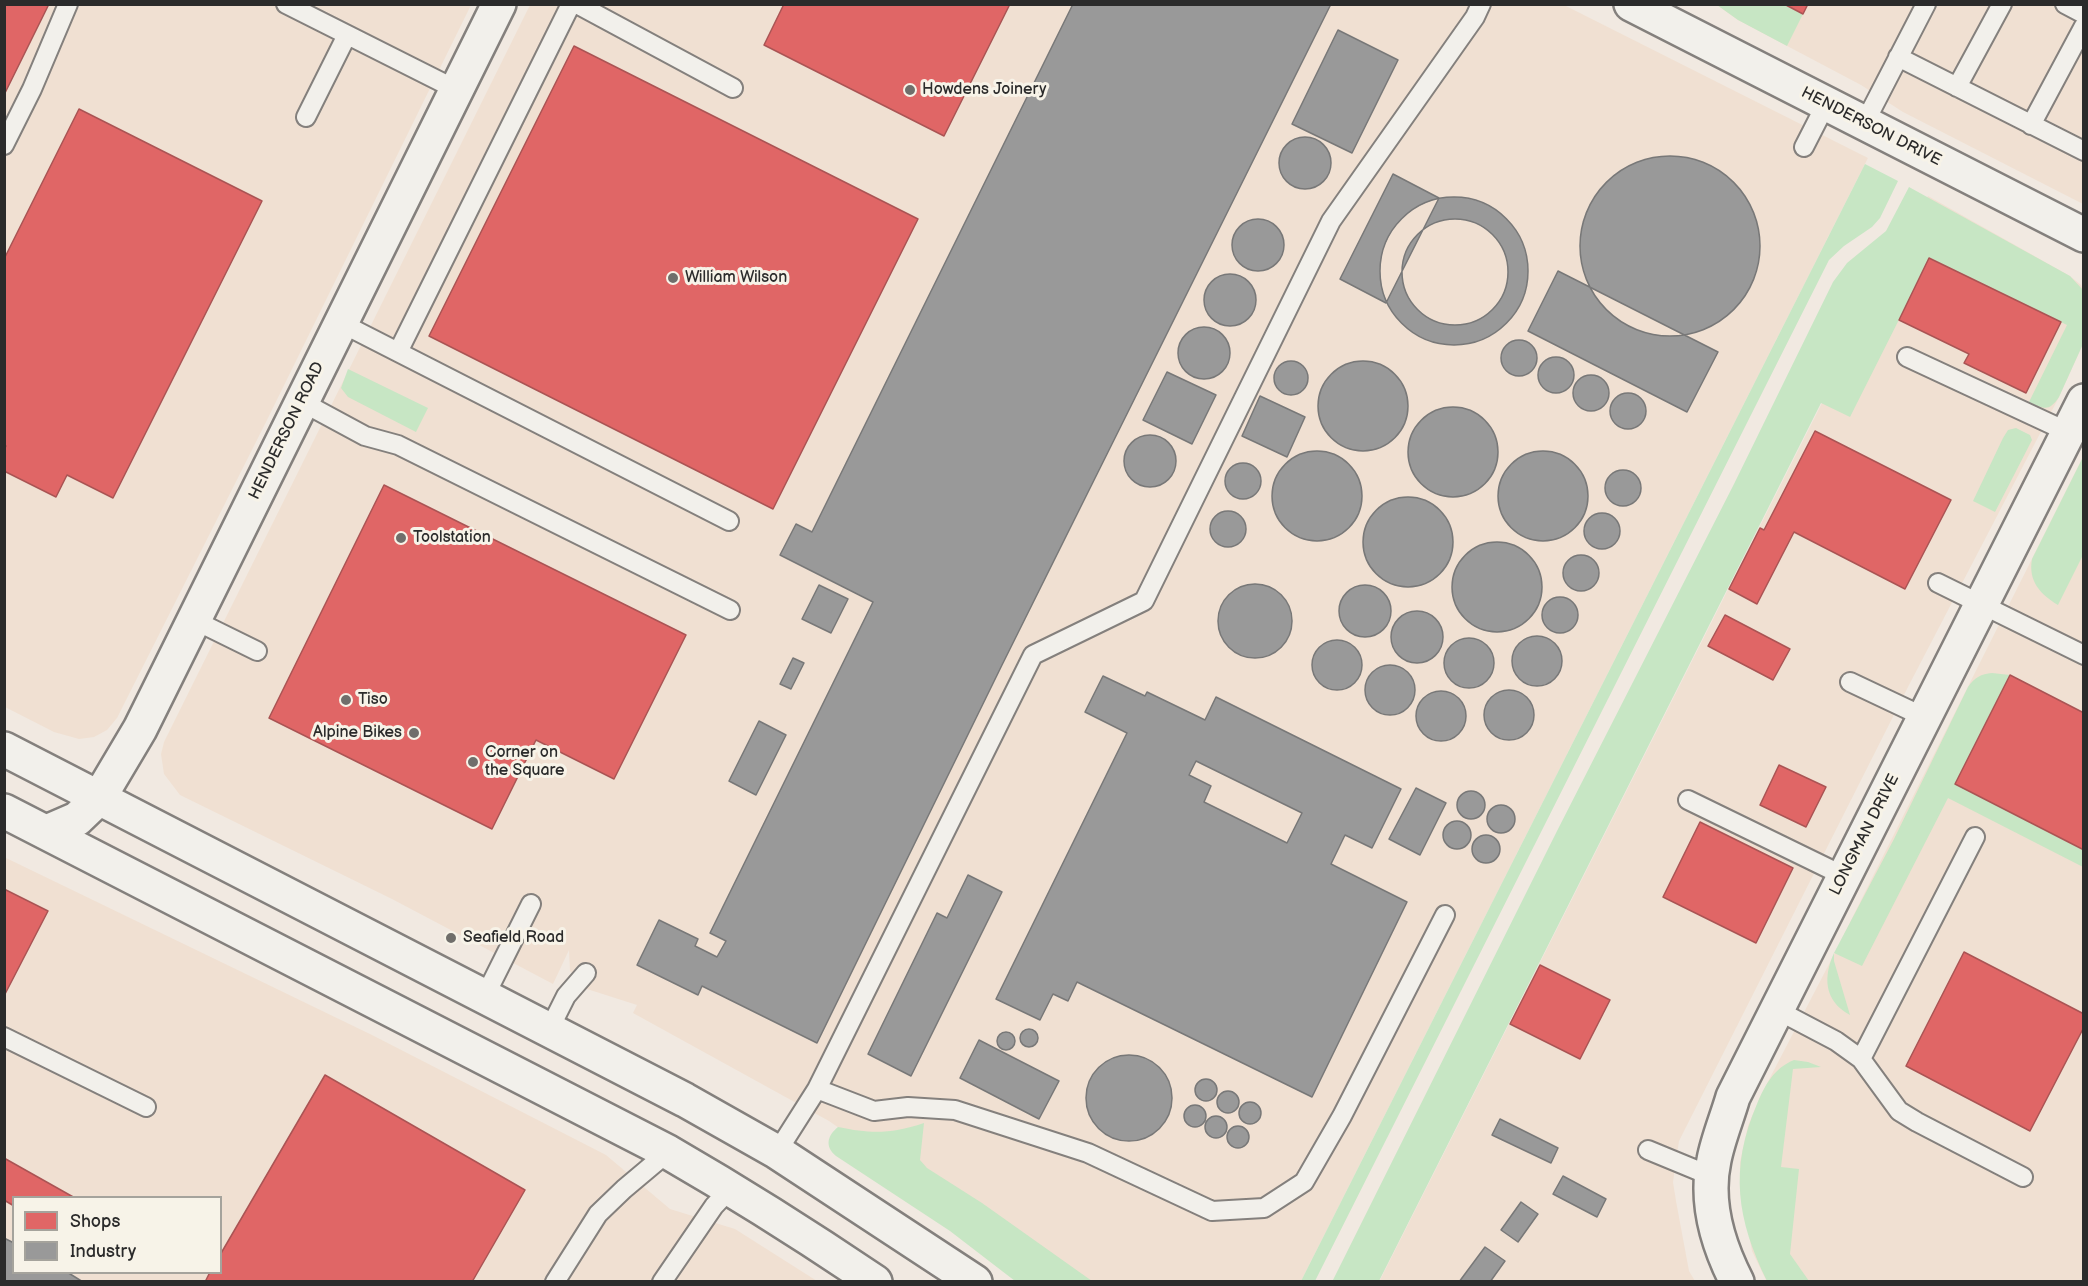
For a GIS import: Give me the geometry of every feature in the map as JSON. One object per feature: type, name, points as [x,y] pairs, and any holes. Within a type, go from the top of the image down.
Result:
[{"type":"main road","name":"HENDERSON ROAD","points":[[47,832],[77,819],[99,798],[140,729],[499,4]]},
{"type":"main road","name":"HENDERSON DRIVE","points":[[1652,9],[1864,124],[2084,235]]},
{"type":"main road","name":"LONGMAN DRIVE","points":[[1733,1280],[1721,1249],[1712,1202],[1711,1176],[1733,1097],[2084,401]]},
{"type":"main road","points":[[4,749],[685,1100],[777,1152],[975,1281]]},
{"type":"main road","points":[[4,811],[668,1152],[731,1188],[875,1281]]},
{"type":"lane","points":[[4,145],[32,89],[68,4]]},
{"type":"lane","points":[[286,4],[308,10],[347,35],[457,90]]},
{"type":"lane","points":[[398,352],[571,4]]},
{"type":"lane","points":[[577,4],[733,88]]},
{"type":"lane","points":[[777,1152],[817,1089],[1033,655],[1144,601],[1330,221],[1475,17],[1481,4]]},
{"type":"lane","points":[[1864,124],[1926,4]]},
{"type":"lane","points":[[1957,87],[2002,4]]},
{"type":"lane","points":[[2066,4],[2084,14]]},
{"type":"lane","points":[[2031,125],[2084,26]]},
{"type":"lane","points":[[306,117],[347,35]]},
{"type":"lane","points":[[1898,57],[2084,151]]},
{"type":"lane","points":[[1804,147],[1826,104]]},
{"type":"lane","points":[[341,323],[729,521]]},
{"type":"lane","points":[[1907,357],[2068,432]]},
{"type":"lane","points":[[302,402],[365,436],[398,445],[730,610]]},
{"type":"lane","points":[[1938,583],[2084,655]]},
{"type":"lane","points":[[194,620],[257,651]]},
{"type":"lane","points":[[1850,682],[1924,717]]},
{"type":"lane","points":[[1688,801],[1844,876]]},
{"type":"lane","points":[[1861,1059],[1975,837]]},
{"type":"lane","points":[[485,996],[531,904]]},
{"type":"lane","points":[[817,1089],[873,1111],[908,1107],[955,1110],[1088,1153],[1212,1211],[1264,1208],[1304,1182],[1342,1116],[1445,915]]},
{"type":"lane","points":[[549,1030],[567,996],[586,973]]},
{"type":"lane","points":[[1777,1010],[1836,1041],[1861,1059],[1899,1111],[2023,1177]]},
{"type":"lane","points":[[4,1037],[146,1107]]},
{"type":"lane","points":[[1648,1150],[1711,1176]]},
{"type":"lane","points":[[555,1281],[598,1214],[668,1152]]},
{"type":"lane","points":[[662,1281],[714,1206],[731,1188]]},
{"type":"shaded area","points":[[4,5],[471,5],[265,424],[117,718],[107,730],[94,737],[79,739],[54,732],[5,707]]},
{"type":"shaded area","points":[[530,5],[1564,5],[1868,158],[1301,1281],[1058,1281],[829,1121],[633,1013],[637,1005],[587,989],[570,971],[569,950],[553,984],[392,899],[180,795],[164,774],[161,754],[164,742]]},
{"type":"shaded area","points":[[1717,5],[2083,5],[2083,204],[1903,112],[1861,85],[1738,20]]},
{"type":"shaded area","points":[[1928,196],[2070,276],[2081,285],[2083,290],[2083,344],[2059,397],[1909,685],[1679,1141],[1673,1182],[1689,1271],[1695,1281],[1379,1282],[1822,403]]},
{"type":"shaded area","points":[[2083,457],[2083,1281],[1767,1282],[1752,1251],[1740,1190],[1740,1162],[1748,1126],[1760,1097]]},
{"type":"shaded area","points":[[4,857],[372,1035],[606,1155],[670,1209],[735,1229],[817,1281],[5,1281]]},
{"type":"green space","points":[[1717,5],[1784,5],[1803,14],[1787,46],[1738,20]]},
{"type":"green space","points":[[1865,164],[1898,181],[1880,218],[1872,227],[1844,246],[1829,260],[1315,1281],[1301,1281]]},
{"type":"green space","points":[[1909,187],[2070,276],[2083,290],[2083,344],[2059,397],[2046,408],[2029,402],[2067,325],[1930,258],[1850,417],[1821,403],[1379,1281],[1332,1282],[1557,831],[1734,484],[1833,282],[1847,263],[1886,231]]},
{"type":"green space","points":[[348,369],[428,408],[416,432],[348,397],[341,388]]},
{"type":"green space","points":[[2016,428],[2030,435],[2032,440],[1995,512],[1973,501],[2003,438],[2008,430]]},
{"type":"green space","points":[[2083,457],[2083,555],[2058,605],[2037,586],[2032,574],[2032,559]]},
{"type":"green space","points":[[1985,674],[2010,675],[1955,784],[2083,850],[2083,867],[1948,798],[1862,966],[1834,953],[1894,839],[1968,687],[1976,678]]},
{"type":"green space","points":[[1834,953],[1834,961],[1850,1015],[1835,1003],[1828,988],[1828,971]]},
{"type":"green space","points":[[1794,1060],[1821,1067],[1793,1069],[1781,1167],[1799,1169],[1790,1254],[1809,1281],[1767,1281],[1749,1237],[1743,1215],[1740,1172],[1748,1128],[1757,1104],[1776,1072]]},
{"type":"green space","points":[[924,1123],[920,1160],[927,1168],[982,1203],[1092,1281],[1015,1281],[950,1231],[836,1156],[829,1145],[830,1137],[838,1127],[881,1132]]},
{"type":"building: Shops","points":[[4,4],[49,4],[4,95]]},
{"type":"building: Shops","name":"Howdens Joinery","points":[[784,4],[1010,4],[944,136],[764,45]]},
{"type":"building: Shops","points":[[1784,4],[1808,4],[1803,14]]},
{"type":"building: Shops","name":"William Wilson","points":[[574,46],[918,219],[773,509],[429,336]]},
{"type":"building: Shops","points":[[79,109],[262,201],[113,498],[67,475],[56,497],[4,471],[6,446],[4,446],[4,259]]},
{"type":"building: Shops","points":[[1929,258],[2061,322],[2026,393],[1964,363],[1969,354],[1899,320]]},
{"type":"building: Shops","points":[[1815,431],[1951,500],[1905,589],[1794,532],[1757,604],[1729,589],[1760,528],[1764,530]]},
{"type":"building: Shops","points":[[384,485],[686,635],[614,779],[536,740],[492,829],[269,718]]},
{"type":"building: Shops","points":[[1725,615],[1790,649],[1773,680],[1708,646]]},
{"type":"building: Shops","points":[[2010,675],[2084,713],[2084,850],[1955,784]]},
{"type":"building: Shops","points":[[1779,765],[1826,787],[1806,827],[1760,805]]},
{"type":"building: Shops","points":[[1700,822],[1793,868],[1756,943],[1663,897]]},
{"type":"building: Shops","points":[[4,889],[48,911],[4,996]]},
{"type":"building: Shops","points":[[1964,952],[2084,1014],[2084,1027],[2030,1131],[1906,1066]]},
{"type":"building: Shops","points":[[1540,965],[1610,1000],[1580,1059],[1510,1024]]},
{"type":"building: Shops","points":[[325,1075],[525,1190],[472,1282],[205,1282],[209,1274],[222,1274],[222,1252]]},
{"type":"building: Shops","points":[[4,1158],[71,1196],[12,1196],[12,1205],[4,1200]]},
{"type":"building: Industry","points":[[1073,4],[1331,4],[817,1043],[702,986],[698,995],[637,965],[659,920],[698,939],[695,946],[717,957],[726,941],[710,933],[873,602],[780,555],[796,524],[812,532]]},
{"type":"building: Industry","points":[[1338,30],[1398,60],[1352,153],[1292,124]]},
{"type":"building: Industry","points":[[1305,137],[1315,139],[1323,145],[1329,153],[1331,163],[1329,173],[1323,181],[1315,187],[1305,189],[1295,187],[1287,181],[1281,173],[1279,163],[1281,153],[1287,145],[1295,139]]},
{"type":"building: Industry","points":[[1670,156],[1704,163],[1720,171],[1734,182],[1745,196],[1753,212],[1760,246],[1753,280],[1745,296],[1734,310],[1720,321],[1704,329],[1670,336],[1636,329],[1620,321],[1606,310],[1595,296],[1587,280],[1580,246],[1587,212],[1595,196],[1606,182],[1620,171],[1636,163]]},
{"type":"building: Industry","points":[[1393,174],[1439,198],[1386,303],[1340,279]]},
{"type":"building: Industry","points":[[1454,197],[1468,198],[1482,203],[1495,209],[1506,219],[1516,230],[1522,243],[1527,257],[1527,285],[1522,299],[1516,312],[1506,323],[1495,333],[1482,339],[1468,344],[1454,345],[1440,344],[1426,339],[1413,333],[1402,323],[1392,312],[1386,299],[1381,285],[1380,271],[1381,257],[1386,243],[1392,230],[1402,219],[1413,209],[1426,203],[1440,198]]},
{"type":"building: Industry","points":[[1258,219],[1268,221],[1276,227],[1282,235],[1284,245],[1282,255],[1276,263],[1268,269],[1258,271],[1248,269],[1240,263],[1234,255],[1232,245],[1234,235],[1240,227],[1248,221]]},
{"type":"building: Industry","points":[[1455,219],[1475,223],[1492,235],[1504,252],[1508,272],[1504,292],[1492,309],[1475,321],[1455,325],[1435,321],[1418,309],[1406,292],[1402,272],[1406,252],[1418,235],[1435,223]]},
{"type":"building: Industry","points":[[1558,271],[1718,352],[1687,412],[1528,331]]},
{"type":"building: Industry","points":[[1230,274],[1240,276],[1248,282],[1254,290],[1256,300],[1254,310],[1248,318],[1240,324],[1230,326],[1220,324],[1212,318],[1206,310],[1204,300],[1206,290],[1212,282],[1220,276]]},
{"type":"building: Industry","points":[[1204,327],[1214,329],[1222,335],[1228,343],[1230,353],[1228,363],[1222,371],[1214,377],[1204,379],[1194,377],[1186,371],[1180,363],[1178,353],[1180,343],[1186,335],[1194,329]]},
{"type":"building: Industry","points":[[1519,340],[1532,345],[1537,358],[1532,371],[1519,376],[1506,371],[1501,358],[1506,345]]},
{"type":"building: Industry","points":[[1556,357],[1569,362],[1574,375],[1569,388],[1556,393],[1543,388],[1538,375],[1543,362]]},
{"type":"building: Industry","points":[[1291,361],[1303,366],[1308,378],[1303,390],[1291,395],[1279,390],[1274,378],[1279,366]]},
{"type":"building: Industry","points":[[1363,361],[1380,365],[1395,374],[1404,389],[1408,406],[1404,423],[1395,438],[1380,447],[1363,451],[1346,447],[1331,438],[1322,423],[1318,406],[1322,389],[1331,374],[1346,365]]},
{"type":"building: Industry","points":[[1167,372],[1216,395],[1192,444],[1143,420]]},
{"type":"building: Industry","points":[[1591,375],[1604,380],[1609,393],[1604,406],[1591,411],[1578,406],[1573,393],[1578,380]]},
{"type":"building: Industry","points":[[1628,393],[1641,398],[1646,411],[1641,424],[1628,429],[1615,424],[1610,411],[1615,398]]},
{"type":"building: Industry","points":[[1260,396],[1305,417],[1287,457],[1242,436]]},
{"type":"building: Industry","points":[[1453,407],[1470,411],[1485,420],[1494,435],[1498,452],[1494,469],[1485,484],[1470,493],[1453,497],[1436,493],[1421,484],[1412,469],[1408,452],[1412,435],[1421,420],[1436,411]]},
{"type":"building: Industry","points":[[1150,435],[1160,437],[1168,443],[1174,451],[1176,461],[1174,471],[1168,479],[1160,485],[1150,487],[1140,485],[1132,479],[1126,471],[1124,461],[1126,451],[1132,443],[1140,437]]},
{"type":"building: Industry","points":[[1317,451],[1334,455],[1349,464],[1358,479],[1362,496],[1358,513],[1349,528],[1334,537],[1317,541],[1300,537],[1285,528],[1276,513],[1272,496],[1276,479],[1285,464],[1300,455]]},
{"type":"building: Industry","points":[[1543,451],[1560,454],[1575,464],[1585,479],[1588,496],[1585,513],[1575,528],[1560,538],[1543,541],[1526,538],[1511,528],[1501,513],[1498,496],[1501,479],[1511,464],[1526,454]]},
{"type":"building: Industry","points":[[1243,463],[1255,469],[1261,481],[1255,493],[1243,499],[1231,493],[1225,481],[1231,469]]},
{"type":"building: Industry","points":[[1623,470],[1636,475],[1641,488],[1636,501],[1623,506],[1610,501],[1605,488],[1610,475]]},
{"type":"building: Industry","points":[[1408,497],[1425,500],[1440,510],[1450,525],[1453,542],[1450,559],[1440,574],[1425,584],[1408,587],[1391,584],[1376,574],[1366,559],[1363,542],[1366,525],[1376,510],[1391,500]]},
{"type":"building: Industry","points":[[1228,511],[1240,517],[1246,529],[1240,541],[1228,547],[1216,541],[1210,529],[1216,517]]},
{"type":"building: Industry","points":[[1602,513],[1615,518],[1620,531],[1615,544],[1602,549],[1589,544],[1584,531],[1589,518]]},
{"type":"building: Industry","points":[[1497,542],[1514,546],[1529,555],[1538,570],[1542,587],[1538,604],[1529,619],[1514,628],[1497,632],[1480,628],[1465,619],[1456,604],[1452,587],[1456,570],[1465,555],[1480,546]]},
{"type":"building: Industry","points":[[1581,555],[1594,560],[1599,573],[1594,586],[1581,591],[1568,586],[1563,573],[1568,560]]},
{"type":"building: Industry","points":[[1255,584],[1276,590],[1286,600],[1292,621],[1286,642],[1276,652],[1255,658],[1234,652],[1224,642],[1218,621],[1224,600],[1234,590]]},
{"type":"building: Industry","points":[[819,585],[848,599],[831,633],[802,619]]},
{"type":"building: Industry","points":[[1365,585],[1375,587],[1383,593],[1389,601],[1391,611],[1389,621],[1383,629],[1375,635],[1365,637],[1355,635],[1347,629],[1341,621],[1339,611],[1341,601],[1347,593],[1355,587]]},
{"type":"building: Industry","points":[[1560,597],[1573,602],[1578,615],[1573,628],[1560,633],[1547,628],[1542,615],[1547,602]]},
{"type":"building: Industry","points":[[1417,611],[1427,613],[1435,619],[1441,627],[1443,637],[1441,647],[1435,655],[1427,661],[1417,663],[1407,661],[1399,655],[1393,647],[1391,637],[1393,627],[1399,619],[1407,613]]},
{"type":"building: Industry","points":[[1542,636],[1555,643],[1561,651],[1561,671],[1555,679],[1547,685],[1532,686],[1519,679],[1513,671],[1512,656],[1519,643],[1527,637]]},
{"type":"building: Industry","points":[[1474,638],[1487,645],[1493,653],[1493,673],[1487,681],[1479,687],[1464,688],[1451,681],[1445,673],[1444,658],[1451,645],[1459,639]]},
{"type":"building: Industry","points":[[1342,640],[1355,647],[1361,655],[1361,675],[1355,683],[1347,689],[1332,690],[1319,683],[1313,675],[1312,660],[1319,647],[1327,641]]},
{"type":"building: Industry","points":[[793,658],[804,663],[791,689],[780,684]]},
{"type":"building: Industry","points":[[1395,665],[1408,672],[1414,680],[1414,700],[1408,708],[1400,714],[1385,715],[1372,708],[1366,700],[1365,685],[1372,672],[1380,666]]},
{"type":"building: Industry","points":[[1103,676],[1145,696],[1147,692],[1205,720],[1216,697],[1401,789],[1372,848],[1345,835],[1331,864],[1407,902],[1312,1097],[1077,982],[1068,1001],[1053,994],[1040,1020],[996,999],[1127,733],[1085,712]],"holes":[[[1196,761],[1302,813],[1287,843],[1204,802],[1211,786],[1189,775]]]},
{"type":"building: Industry","points":[[1514,690],[1527,697],[1533,705],[1533,725],[1527,733],[1519,739],[1504,740],[1491,733],[1485,725],[1484,710],[1491,697],[1499,691]]},
{"type":"building: Industry","points":[[1446,691],[1459,698],[1465,706],[1465,726],[1459,734],[1451,740],[1436,741],[1423,734],[1417,726],[1416,711],[1423,698],[1431,692]]},
{"type":"building: Industry","points":[[759,721],[786,735],[756,795],[729,781]]},
{"type":"building: Industry","points":[[1416,788],[1446,803],[1420,855],[1389,839]]},
{"type":"building: Industry","points":[[1471,791],[1481,795],[1485,805],[1481,815],[1471,819],[1461,815],[1457,805],[1461,795]]},
{"type":"building: Industry","points":[[1501,805],[1511,809],[1515,819],[1511,829],[1501,833],[1491,829],[1487,819],[1491,809]]},
{"type":"building: Industry","points":[[1457,821],[1467,825],[1471,835],[1467,845],[1457,849],[1447,845],[1443,835],[1447,825]]},
{"type":"building: Industry","points":[[1486,835],[1496,839],[1500,849],[1496,859],[1486,863],[1476,859],[1472,849],[1476,839]]},
{"type":"building: Industry","points":[[968,875],[1002,892],[911,1076],[868,1054],[937,913],[947,918]]},
{"type":"building: Industry","points":[[1029,1029],[1035,1032],[1038,1038],[1035,1044],[1029,1047],[1023,1044],[1020,1038],[1023,1032]]},
{"type":"building: Industry","points":[[1002,1032],[1010,1032],[1015,1037],[1013,1048],[1002,1050],[997,1045],[997,1037]]},
{"type":"building: Industry","points":[[979,1040],[1059,1081],[1039,1119],[960,1078]]},
{"type":"building: Industry","points":[[1129,1055],[1153,1062],[1165,1074],[1172,1098],[1165,1122],[1153,1134],[1129,1141],[1105,1134],[1093,1122],[1086,1098],[1093,1074],[1105,1062]]},
{"type":"building: Industry","points":[[1206,1079],[1214,1082],[1217,1090],[1214,1098],[1206,1101],[1198,1098],[1195,1090],[1198,1082]]},
{"type":"building: Industry","points":[[1228,1091],[1236,1094],[1239,1102],[1236,1110],[1228,1113],[1220,1110],[1217,1102],[1220,1094]]},
{"type":"building: Industry","points":[[1250,1102],[1258,1105],[1261,1113],[1258,1121],[1250,1124],[1242,1121],[1239,1113],[1242,1105]]},
{"type":"building: Industry","points":[[1195,1105],[1203,1108],[1206,1116],[1203,1124],[1195,1127],[1187,1124],[1184,1116],[1187,1108]]},
{"type":"building: Industry","points":[[1216,1116],[1224,1119],[1227,1127],[1224,1135],[1216,1138],[1208,1135],[1205,1127],[1208,1119]]},
{"type":"building: Industry","points":[[1500,1119],[1558,1148],[1551,1163],[1492,1135]]},
{"type":"building: Industry","points":[[1238,1126],[1246,1129],[1249,1137],[1246,1145],[1238,1148],[1230,1145],[1227,1137],[1230,1129]]},
{"type":"building: Industry","points":[[1563,1176],[1606,1199],[1597,1217],[1553,1194]]},
{"type":"building: Industry","points":[[1521,1202],[1538,1214],[1518,1242],[1501,1230]]},
{"type":"building: Industry","points":[[4,1238],[12,1242],[12,1274],[70,1274],[83,1282],[4,1282]]},
{"type":"building: Industry","points":[[1485,1247],[1505,1261],[1490,1282],[1459,1282]]},
{"type":"place","name":"Howdens Joinery","points":[[910,90]]},
{"type":"place","name":"William Wilson","points":[[673,278]]},
{"type":"place","name":"Toolstation","points":[[401,538]]},
{"type":"place","name":"Tiso","points":[[346,700]]},
{"type":"place","name":"Alpine Bikes","points":[[414,733]]},
{"type":"place","name":"Corner on the Square","points":[[473,762]]},
{"type":"place","name":"Seafield Road","points":[[451,938]]}]
